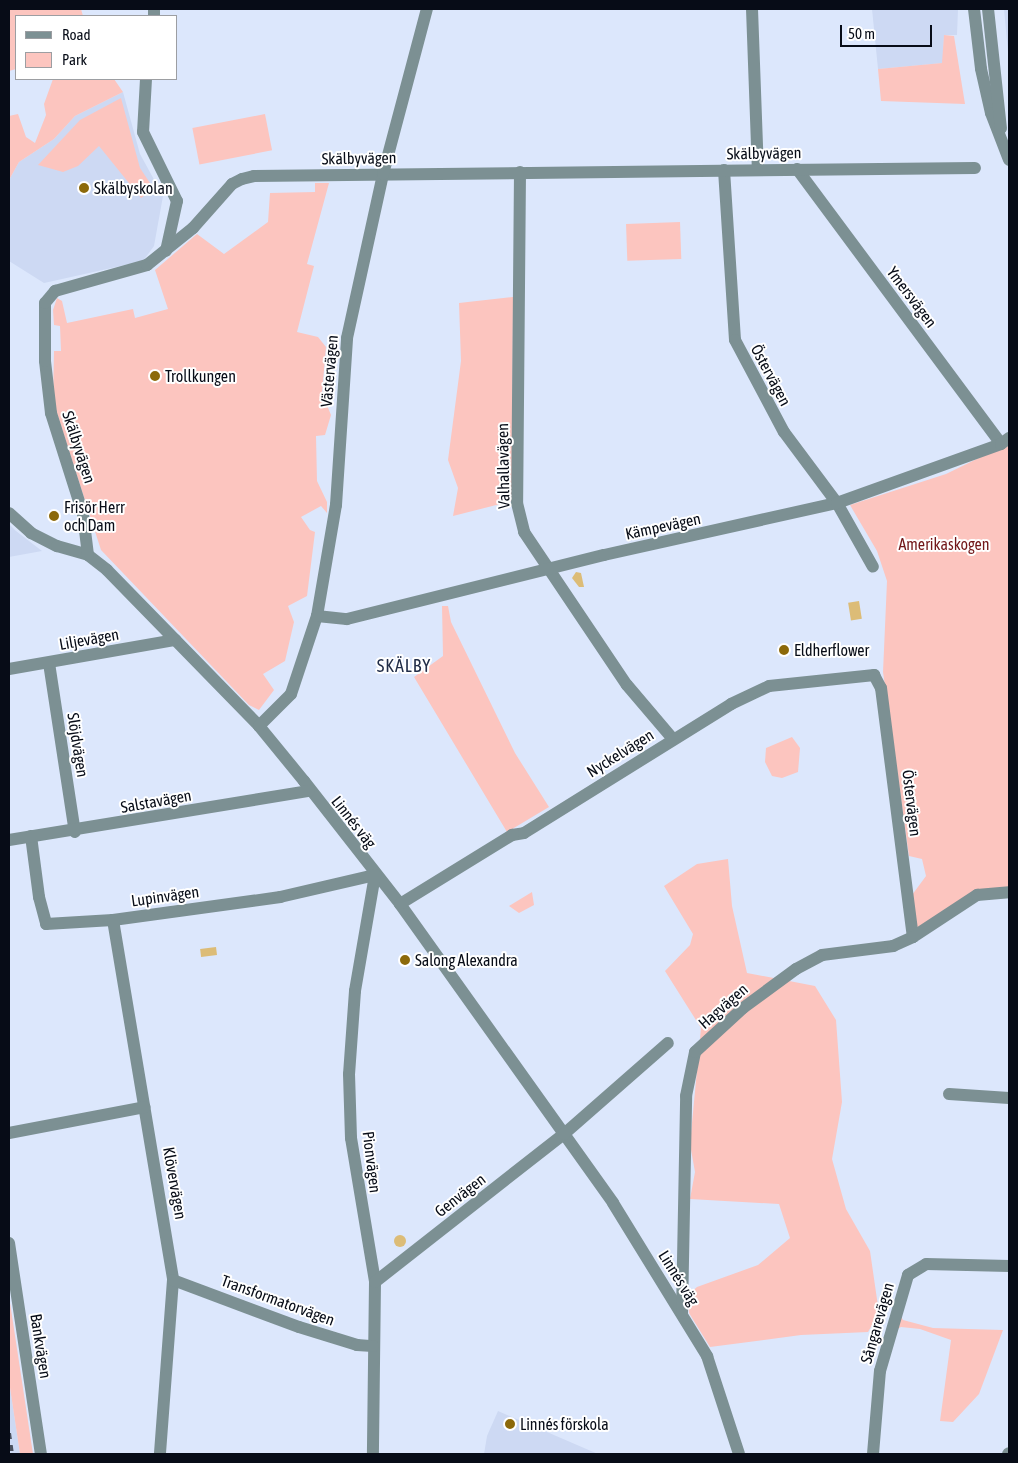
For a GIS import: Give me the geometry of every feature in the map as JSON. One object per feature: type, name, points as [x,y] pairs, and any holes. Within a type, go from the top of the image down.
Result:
[{"type":"street","name":"Västervägen","points":[[259,726],[291,694],[317,616],[336,506],[347,338],[383,174],[427,9]]},
{"type":"street","points":[[752,9],[758,169]]},
{"type":"street","points":[[974,9],[981,69],[991,113],[1005,131]]},
{"type":"street","points":[[988,9],[1009,160]]},
{"type":"street","points":[[146,80],[143,132],[176,202],[166,251]]},
{"type":"street","name":"Skälbyvägen","points":[[88,555],[84,514],[50,413],[45,361],[45,303],[56,291],[127,273],[147,265],[193,228],[232,184],[242,179],[254,176],[383,174],[976,168]]},
{"type":"street","name":"Ymersvägen","points":[[797,169],[1005,441]]},
{"type":"street","name":"Östervägen","points":[[724,170],[735,340],[784,432],[837,503],[873,567]]},
{"type":"street","name":"Valhallavägen","points":[[520,172],[517,503],[524,532],[548,569],[577,607],[627,685],[673,739]]},
{"type":"street","name":"Kämpevägen","points":[[317,616],[347,619],[548,569],[837,503],[1005,441]]},
{"type":"street","points":[[9,513],[32,533],[57,546],[88,555]]},
{"type":"street","name":"Linnés väg","points":[[88,555],[137,599],[259,726],[375,875],[400,904],[564,1134],[682,1313],[707,1356],[739,1454]]},
{"type":"street","name":"Liljevägen","points":[[9,669],[175,640]]},
{"type":"street","name":"Slöjdvägen","points":[[49,662],[75,832]]},
{"type":"street","name":"Östervägen","points":[[874,675],[881,688],[913,937]]},
{"type":"street","name":"Nyckelvägen","points":[[400,904],[512,835],[524,833],[731,704],[769,686],[874,675]]},
{"type":"street","name":"Salstavägen","points":[[9,840],[75,832],[309,791]]},
{"type":"street","name":"Lupinvägen","points":[[31,836],[39,897],[46,924],[113,920],[280,897],[375,875]]},
{"type":"street","name":"Pionvägen","points":[[373,1454],[374,1282],[351,1138],[349,1074],[355,991],[375,875]]},
{"type":"street","name":"Hagvägen","points":[[682,1313],[686,1096],[695,1052],[743,1008],[796,969],[822,955],[892,946],[913,937],[978,895],[992,891],[1009,892]]},
{"type":"street","name":"Klövervägen","points":[[113,920],[174,1280],[160,1454]]},
{"type":"street","points":[[564,1134],[668,1043]]},
{"type":"street","points":[[950,1094],[1009,1098]]},
{"type":"street","points":[[9,1133],[145,1107]]},
{"type":"street","name":"Genvägen","points":[[374,1282],[564,1134]]},
{"type":"street","name":"Bankvägen","points":[[9,1243],[41,1454]]},
{"type":"street","name":"Sångarevägen","points":[[873,1454],[880,1371],[908,1275],[926,1264],[1009,1266]]},
{"type":"street","name":"Transformatorvägen","points":[[174,1280],[299,1327],[357,1345],[373,1346]]},
{"type":"shaded area","points":[[872,9],[958,9],[957,35],[944,35],[943,63],[878,69]]},
{"type":"shaded area","points":[[1004,9],[1009,9],[1009,63]]},
{"type":"shaded area","name":"Skälbyskolan","points":[[123,92],[140,154],[163,196],[154,246],[143,261],[44,283],[9,261],[9,180],[19,162],[54,139],[75,116]]},
{"type":"shaded area","points":[[9,524],[16,531],[42,551],[9,557]]},
{"type":"shaded area","points":[[576,572],[581,573],[584,587],[579,587],[572,578]]},
{"type":"shaded area","points":[[859,601],[862,619],[851,620],[848,603]]},
{"type":"shaded area","points":[[216,947],[217,955],[201,957],[200,949]]},
{"type":"shaded area","points":[[400,1235],[406,1241],[400,1247],[394,1241]]},
{"type":"shaded area","points":[[9,1381],[20,1454],[9,1454]]},
{"type":"shaded area","name":"Linnés förskola","points":[[498,1411],[598,1454],[484,1454],[487,1436]]},
{"type":"green space","points":[[9,9],[81,9],[83,15],[15,15],[15,69],[9,71]]},
{"type":"green space","points":[[944,35],[954,36],[965,104],[881,101],[878,69],[942,63]]},
{"type":"green space","points":[[53,80],[115,80],[123,92],[75,116],[54,139],[19,162],[9,180],[9,116],[18,114],[26,137],[35,143],[46,115],[44,104]]},
{"type":"green space","points":[[121,98],[140,168],[154,189],[141,198],[99,146],[78,166],[63,172],[38,165],[80,120]]},
{"type":"green space","points":[[265,114],[272,150],[199,164],[192,128]]},
{"type":"green space","points":[[315,183],[329,183],[307,264],[314,266],[297,332],[318,337],[326,347],[322,393],[331,415],[325,435],[316,436],[317,481],[327,502],[327,513],[321,506],[301,517],[310,530],[315,532],[307,596],[288,606],[294,622],[285,661],[263,674],[274,690],[259,710],[249,705],[101,550],[53,401],[54,351],[61,351],[60,326],[54,325],[53,310],[57,298],[62,301],[67,323],[133,309],[135,318],[168,309],[155,270],[197,234],[224,254],[268,222],[270,193],[315,192]]},
{"type":"green space","points":[[680,222],[681,259],[627,261],[626,224]]},
{"type":"green space","points":[[513,297],[512,501],[453,516],[458,488],[448,460],[461,361],[459,303]]},
{"type":"green space","name":"Amerikaskogen","points":[[1009,440],[1009,887],[917,928],[912,895],[926,876],[922,859],[909,856],[883,672],[887,581],[877,551],[850,505],[946,474],[987,454]]},
{"type":"green space","points":[[442,606],[448,606],[451,622],[515,753],[549,807],[507,832],[414,677],[443,656]]},
{"type":"green space","points":[[792,737],[800,748],[798,772],[782,778],[772,776],[765,762],[766,748]]},
{"type":"green space","points":[[728,859],[732,906],[747,973],[815,986],[836,1020],[842,1102],[832,1159],[846,1209],[870,1251],[879,1313],[868,1332],[801,1335],[710,1347],[689,1313],[688,1295],[697,1287],[758,1265],[790,1238],[779,1204],[690,1199],[695,1172],[690,1144],[701,1028],[665,971],[690,945],[693,934],[664,886],[697,864]]},
{"type":"green space","points":[[532,892],[534,905],[519,913],[509,906]]},
{"type":"green space","points":[[9,1296],[33,1454],[20,1454],[9,1381]]},
{"type":"green space","points":[[900,1315],[903,1320],[933,1328],[1003,1330],[979,1394],[953,1422],[940,1421],[951,1340],[920,1329],[901,1327],[894,1331]]},
{"type":"railway","points":[[9,1433],[12,1454]]},
{"type":"place","name":"Skälbyskolan","points":[[84,188]]},
{"type":"place","name":"Trollkungen","points":[[155,376]]},
{"type":"place","name":"Frisör Herr och Dam","points":[[54,516]]},
{"type":"place","name":"Eldherflower","points":[[784,650]]},
{"type":"place","name":"Salong Alexandra","points":[[405,960]]},
{"type":"place","name":"Linnés förskola","points":[[510,1424]]},
{"type":"district","name":"SKÄLBY","points":[[404,666]]}]
